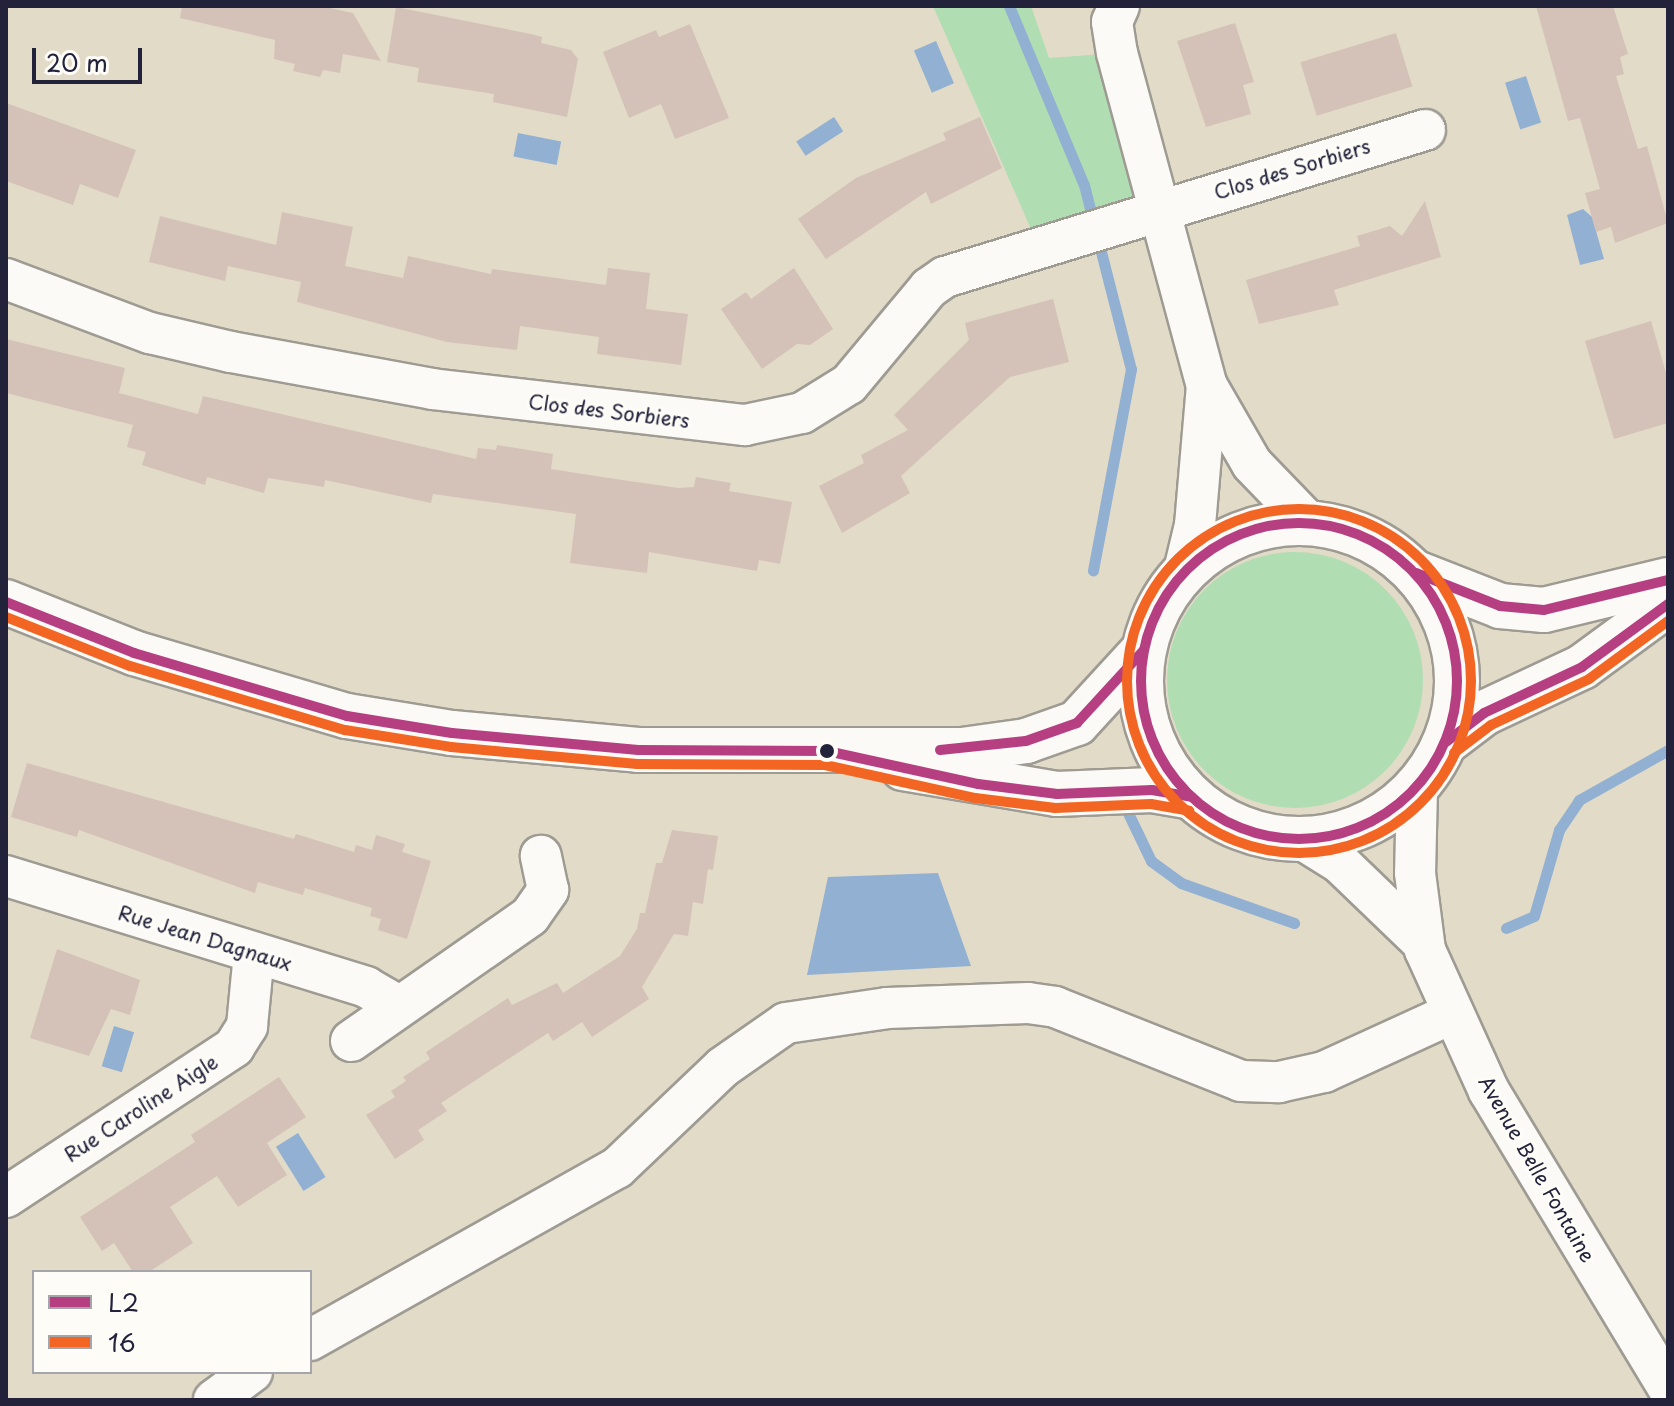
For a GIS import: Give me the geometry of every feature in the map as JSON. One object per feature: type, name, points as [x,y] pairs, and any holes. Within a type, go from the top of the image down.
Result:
[{"type":"main road","points":[[1416,573],[1442,611],[1456,654],[1458,699],[1446,742],[1417,788],[1384,816],[1345,833],[1303,840],[1263,836],[1224,821],[1191,797],[1165,766],[1148,729],[1140,690],[1144,650],[1166,595],[1184,571],[1241,533],[1308,522],[1367,537],[1416,573],[1500,606],[1544,610],[1668,580]]},
{"type":"main road","points":[[6,602],[134,653],[347,716],[570,747],[962,750],[1026,741],[1077,723],[1144,650]]},
{"type":"main road","points":[[1446,742],[1484,713],[1582,667],[1668,604]]},
{"type":"main road","points":[[827,751],[978,784],[1057,794],[1152,790],[1191,797]]},
{"type":"street","points":[[1119,6],[1112,22],[1117,53],[1207,386],[1252,464],[1308,522]]},
{"type":"street","name":"Clos des Sorbiers","points":[[6,279],[150,333],[231,352],[432,389],[745,425],[802,413],[839,391],[929,288],[945,277],[1093,229],[1425,130]]},
{"type":"street","points":[[1184,571],[1195,525],[1207,386]]},
{"type":"street","name":"Avenue Belle Fontaine","points":[[1417,788],[1415,873],[1422,942],[1489,1091],[1668,1388]]},
{"type":"street","name":"Avenue Belle Fontaine","points":[[1303,840],[1340,863],[1422,942]]},
{"type":"street","points":[[351,1041],[530,916],[548,890],[541,856]]},
{"type":"street","name":"Rue Jean Dagnaux","points":[[6,876],[366,987],[400,1007]]},
{"type":"street","name":"Rue Caroline Aigle","points":[[6,1197],[234,1047],[247,1026],[254,953]]},
{"type":"street","points":[[312,1339],[617,1168],[723,1067],[786,1023],[887,1008],[1028,1003],[1055,1007],[1241,1081],[1279,1082],[1324,1072],[1453,1013]]},
{"type":"street","points":[[214,1400],[249,1374]]},
{"type":"green space","points":[[933,6],[1031,6],[1049,58],[1117,53],[1160,209],[1038,245]]},
{"type":"green space","points":[[1295,552],[1332,558],[1355,567],[1376,581],[1394,599],[1413,631],[1423,680],[1417,717],[1408,740],[1394,761],[1376,779],[1344,798],[1295,808],[1258,802],[1235,793],[1214,779],[1196,761],[1177,729],[1167,680],[1173,643],[1182,620],[1196,599],[1214,581],[1246,562]]},
{"type":"water","points":[[936,41],[954,83],[932,93],[914,50]]},
{"type":"water","points":[[1526,76],[1541,123],[1520,129],[1505,83]]},
{"type":"water","points":[[834,117],[843,131],[806,156],[796,142]]},
{"type":"water","points":[[518,133],[561,141],[557,165],[513,157]]},
{"type":"water","points":[[1583,209],[1592,217],[1604,259],[1580,265],[1567,215]]},
{"type":"water","points":[[938,873],[971,966],[807,975],[828,877]]},
{"type":"water","points":[[114,1026],[134,1032],[122,1072],[102,1066]]},
{"type":"water","points":[[298,1133],[326,1177],[304,1191],[276,1147]]},
{"type":"building","points":[[182,6],[320,6],[353,13],[381,61],[343,54],[340,73],[323,70],[320,77],[293,71],[295,64],[274,59],[275,40],[180,18]]},
{"type":"building","points":[[1536,6],[1613,6],[1628,54],[1620,57],[1624,74],[1616,76],[1638,149],[1647,146],[1668,223],[1615,243],[1611,227],[1596,232],[1585,193],[1600,189],[1580,118],[1568,121]]},
{"type":"building","points":[[396,7],[531,34],[542,37],[541,43],[571,50],[578,59],[567,117],[493,102],[494,94],[417,82],[419,68],[387,62]]},
{"type":"building","points":[[1235,23],[1254,82],[1243,85],[1251,114],[1206,127],[1177,41]]},
{"type":"building","points":[[690,24],[729,118],[675,139],[661,104],[629,118],[603,52],[656,30],[659,37]]},
{"type":"building","points":[[1396,33],[1412,87],[1317,116],[1300,62]]},
{"type":"building","points":[[6,103],[136,150],[118,198],[80,184],[73,205],[6,181]]},
{"type":"building","points":[[980,117],[1002,168],[931,204],[926,192],[826,259],[798,219],[856,178],[946,140],[943,133]]},
{"type":"building","points":[[1425,201],[1441,257],[1334,290],[1339,305],[1259,324],[1246,280],[1360,246],[1357,236],[1390,226],[1402,236]]},
{"type":"building","points":[[282,212],[353,227],[345,266],[403,278],[408,256],[491,274],[492,269],[606,285],[608,268],[650,273],[646,309],[688,314],[681,365],[597,354],[599,337],[520,326],[517,350],[447,342],[297,302],[301,282],[228,266],[225,281],[149,262],[160,216],[276,245]]},
{"type":"building","points":[[794,268],[833,329],[810,345],[797,344],[762,369],[721,309],[746,292],[751,299]]},
{"type":"building","points":[[1053,299],[1069,362],[1010,377],[901,476],[910,493],[842,533],[819,486],[864,463],[861,455],[908,430],[894,415],[969,340],[965,323]]},
{"type":"building","points":[[1651,321],[1668,380],[1668,423],[1614,439],[1585,341]]},
{"type":"building","points":[[6,339],[125,368],[119,393],[198,414],[203,396],[476,459],[478,448],[496,450],[497,445],[553,454],[551,469],[678,488],[694,487],[696,477],[731,483],[729,491],[792,502],[780,564],[759,560],[757,571],[649,552],[647,573],[570,563],[576,514],[433,494],[431,503],[325,480],[324,487],[268,478],[264,493],[207,477],[205,485],[142,465],[146,452],[127,447],[133,425],[6,393]]},
{"type":"building","points":[[27,763],[294,839],[296,834],[354,852],[356,845],[372,850],[376,835],[405,844],[402,852],[431,861],[407,939],[378,930],[381,919],[370,916],[372,908],[305,888],[303,895],[258,882],[255,893],[79,830],[77,837],[11,817]]},
{"type":"building","points":[[672,830],[718,836],[713,870],[708,869],[703,904],[693,902],[688,936],[674,934],[642,987],[649,999],[592,1037],[582,1022],[553,1041],[548,1033],[441,1103],[447,1111],[418,1130],[424,1140],[395,1159],[366,1115],[395,1097],[391,1091],[406,1081],[403,1077],[430,1059],[426,1052],[508,998],[512,1005],[557,983],[563,993],[620,956],[637,929],[640,913],[645,913],[656,863],[662,863]]},
{"type":"building","points":[[57,949],[140,980],[130,1015],[111,1009],[89,1056],[30,1038]]},
{"type":"building","points":[[279,1077],[306,1117],[267,1143],[287,1175],[238,1207],[217,1176],[170,1207],[193,1243],[152,1270],[132,1270],[114,1243],[102,1251],[80,1217],[195,1142],[191,1135]]},
{"type":"waterway","points":[[1009,6],[1084,185],[1131,369],[1093,570]]},
{"type":"waterway","points":[[1506,928],[1534,916],[1559,830],[1579,800],[1668,750]]},
{"type":"waterway","points":[[1129,815],[1151,861],[1181,883],[1294,923]]},
{"type":"transit line","name":"16","points":[[1299,509],[1333,512],[1365,522],[1395,538],[1421,559],[1442,585],[1458,615],[1468,647],[1471,681],[1468,715],[1458,747],[1442,777],[1421,803],[1395,824],[1365,840],[1333,850],[1299,853],[1265,850],[1233,840],[1203,824],[1177,803],[1156,777],[1140,747],[1130,715],[1127,681],[1130,647],[1140,615],[1156,585],[1177,559],[1203,538],[1233,522],[1265,512],[1299,509]]},
{"type":"transit line","name":"L2","points":[[1299,523],[1330,526],[1360,535],[1387,549],[1411,569],[1431,593],[1445,620],[1454,650],[1457,681],[1454,712],[1445,742],[1431,769],[1411,793],[1387,813],[1360,827],[1330,836],[1299,839],[1268,836],[1238,827],[1211,813],[1187,793],[1167,769],[1153,742],[1144,712],[1141,681],[1144,650],[1153,620],[1167,593],[1187,569],[1211,549],[1238,535],[1268,526],[1299,523]]},
{"type":"transit line","name":"L2","points":[[1416,573],[1500,606],[1544,610],[1668,580]]},
{"type":"transit line","name":"L2","points":[[6,602],[134,653],[347,716],[452,733],[638,750],[827,751],[978,784],[1057,794],[1152,790],[1191,797]]},
{"type":"transit line","name":"L2","points":[[1446,742],[1484,713],[1582,667],[1668,604]]},
{"type":"transit line","name":"16","points":[[6,617],[130,666],[345,730],[451,747],[637,764],[825,765],[975,798],[1055,808],[1151,804],[1189,811]]},
{"type":"transit line","name":"16","points":[[1454,753],[1491,725],[1589,679],[1668,621]]},
{"type":"transit line","name":"L2","points":[[940,750],[1026,741],[1077,723],[1144,650]]}]
